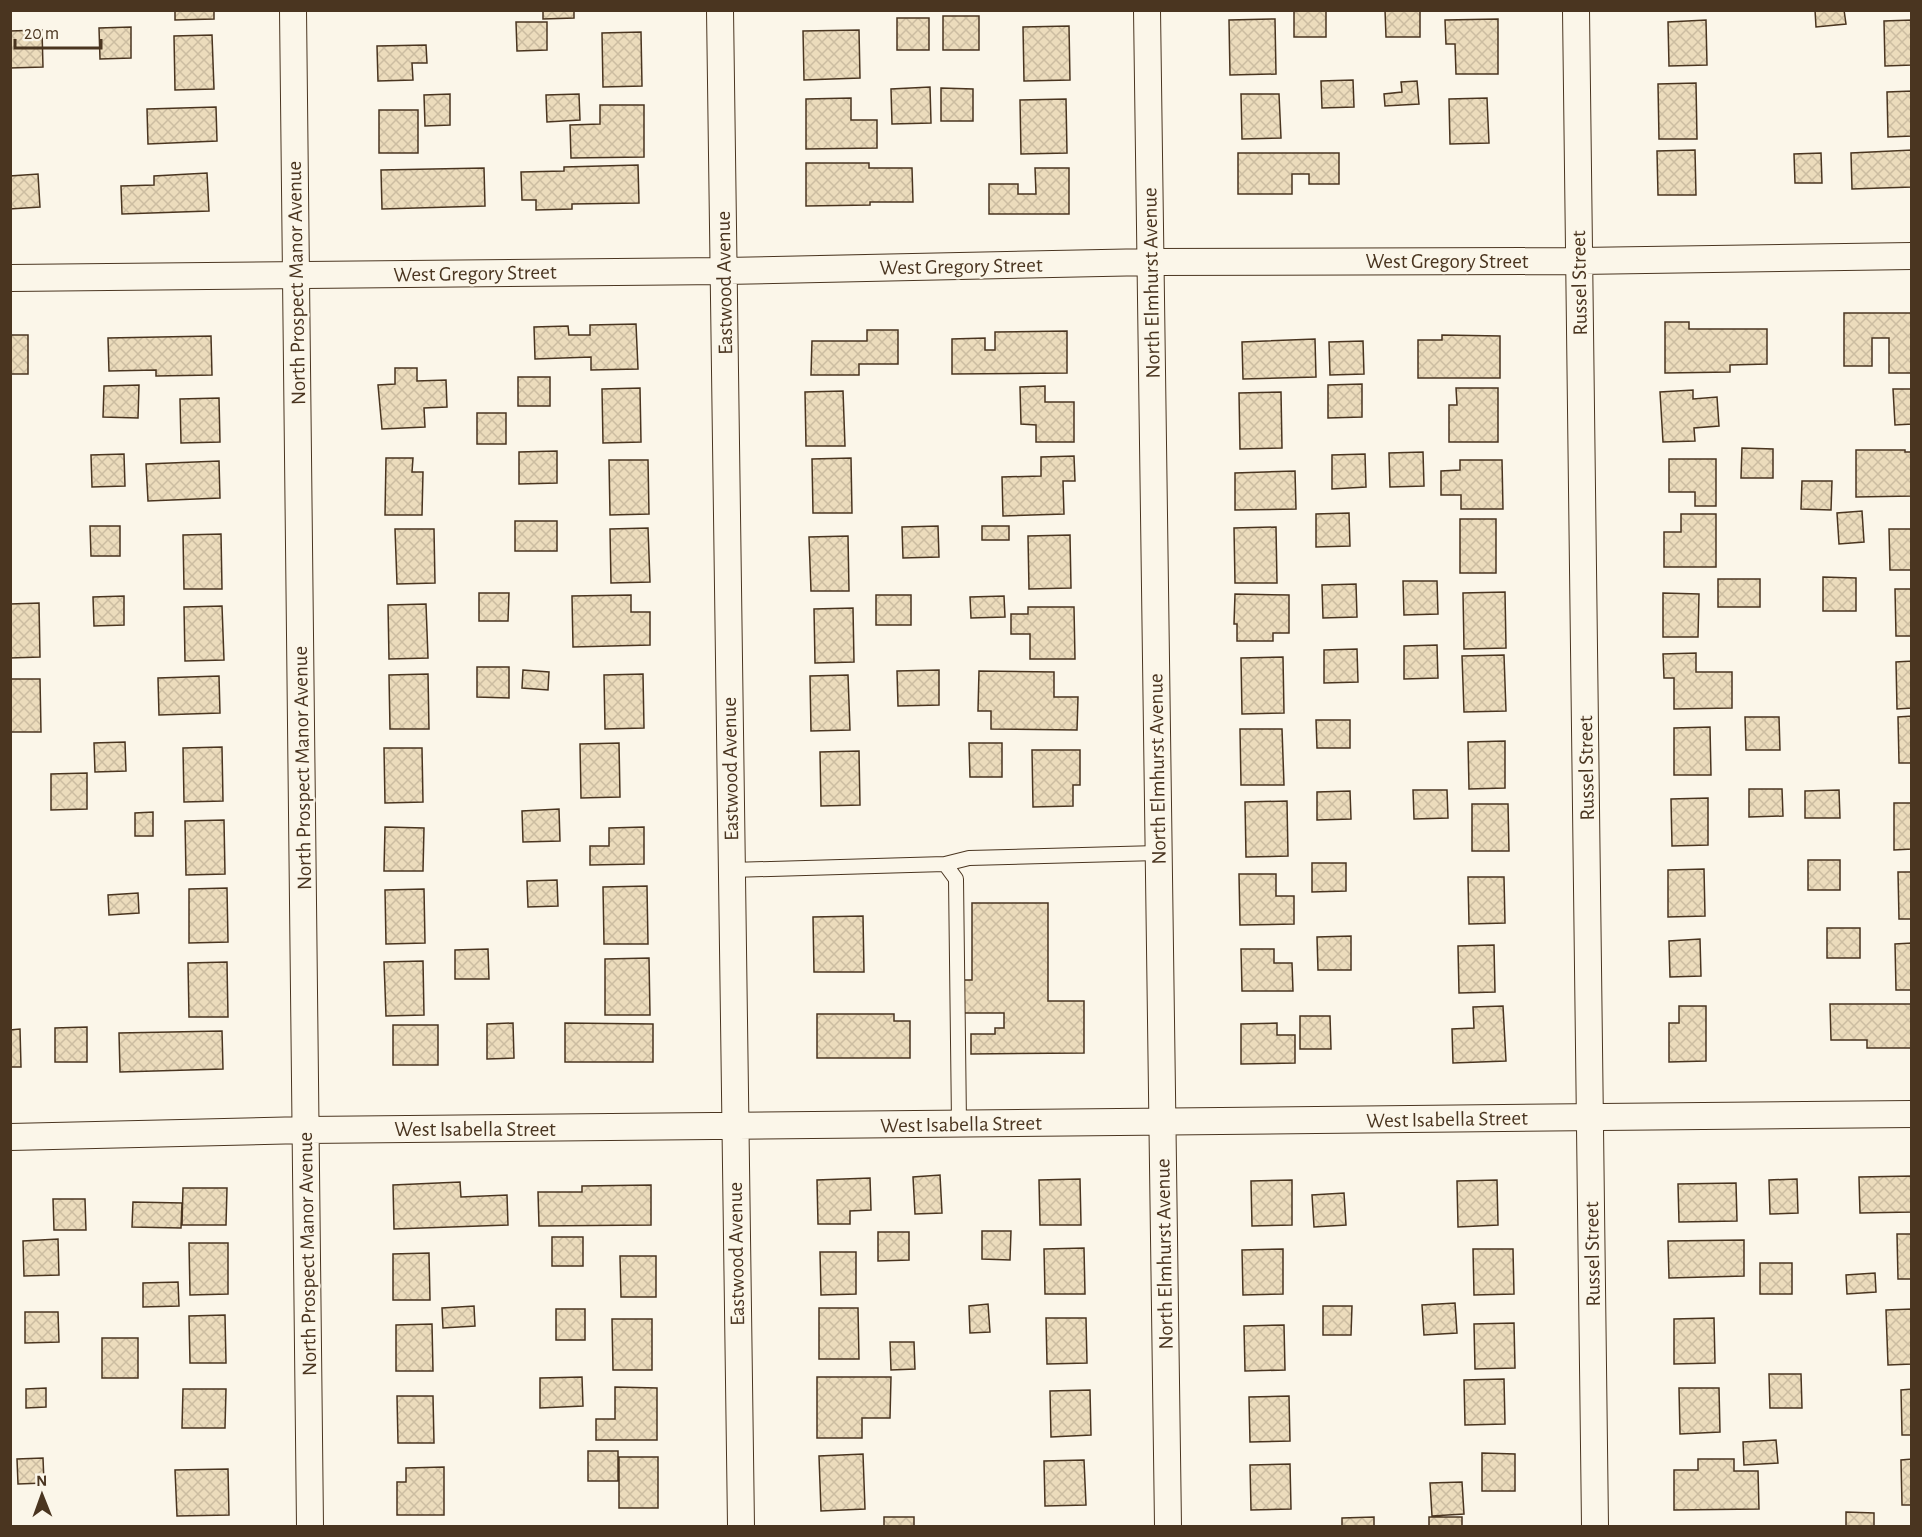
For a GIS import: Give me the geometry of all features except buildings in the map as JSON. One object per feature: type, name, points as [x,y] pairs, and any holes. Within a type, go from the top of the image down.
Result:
[{"type":"street","name":"North Prospect Manor Avenue","points":[[293,10],[310,1527]]},
{"type":"street","name":"Eastwood Avenue","points":[[720,10],[741,1527]]},
{"type":"street","name":"North Elmhurst Avenue","points":[[1147,10],[1168,1527]]},
{"type":"street","name":"Russel Street","points":[[1576,10],[1595,1527]]},
{"type":"street","name":"West Gregory Street","points":[[10,278],[724,271],[1150,262],[1579,261],[1911,256]]},
{"type":"street","name":"West Isabella Street","points":[[10,1137],[306,1130],[1911,1114]]},
{"type":"lane","points":[[731,870],[945,864],[969,858],[1158,853]]},
{"type":"lane","points":[[945,864],[956,879],[959,1123]]}]
